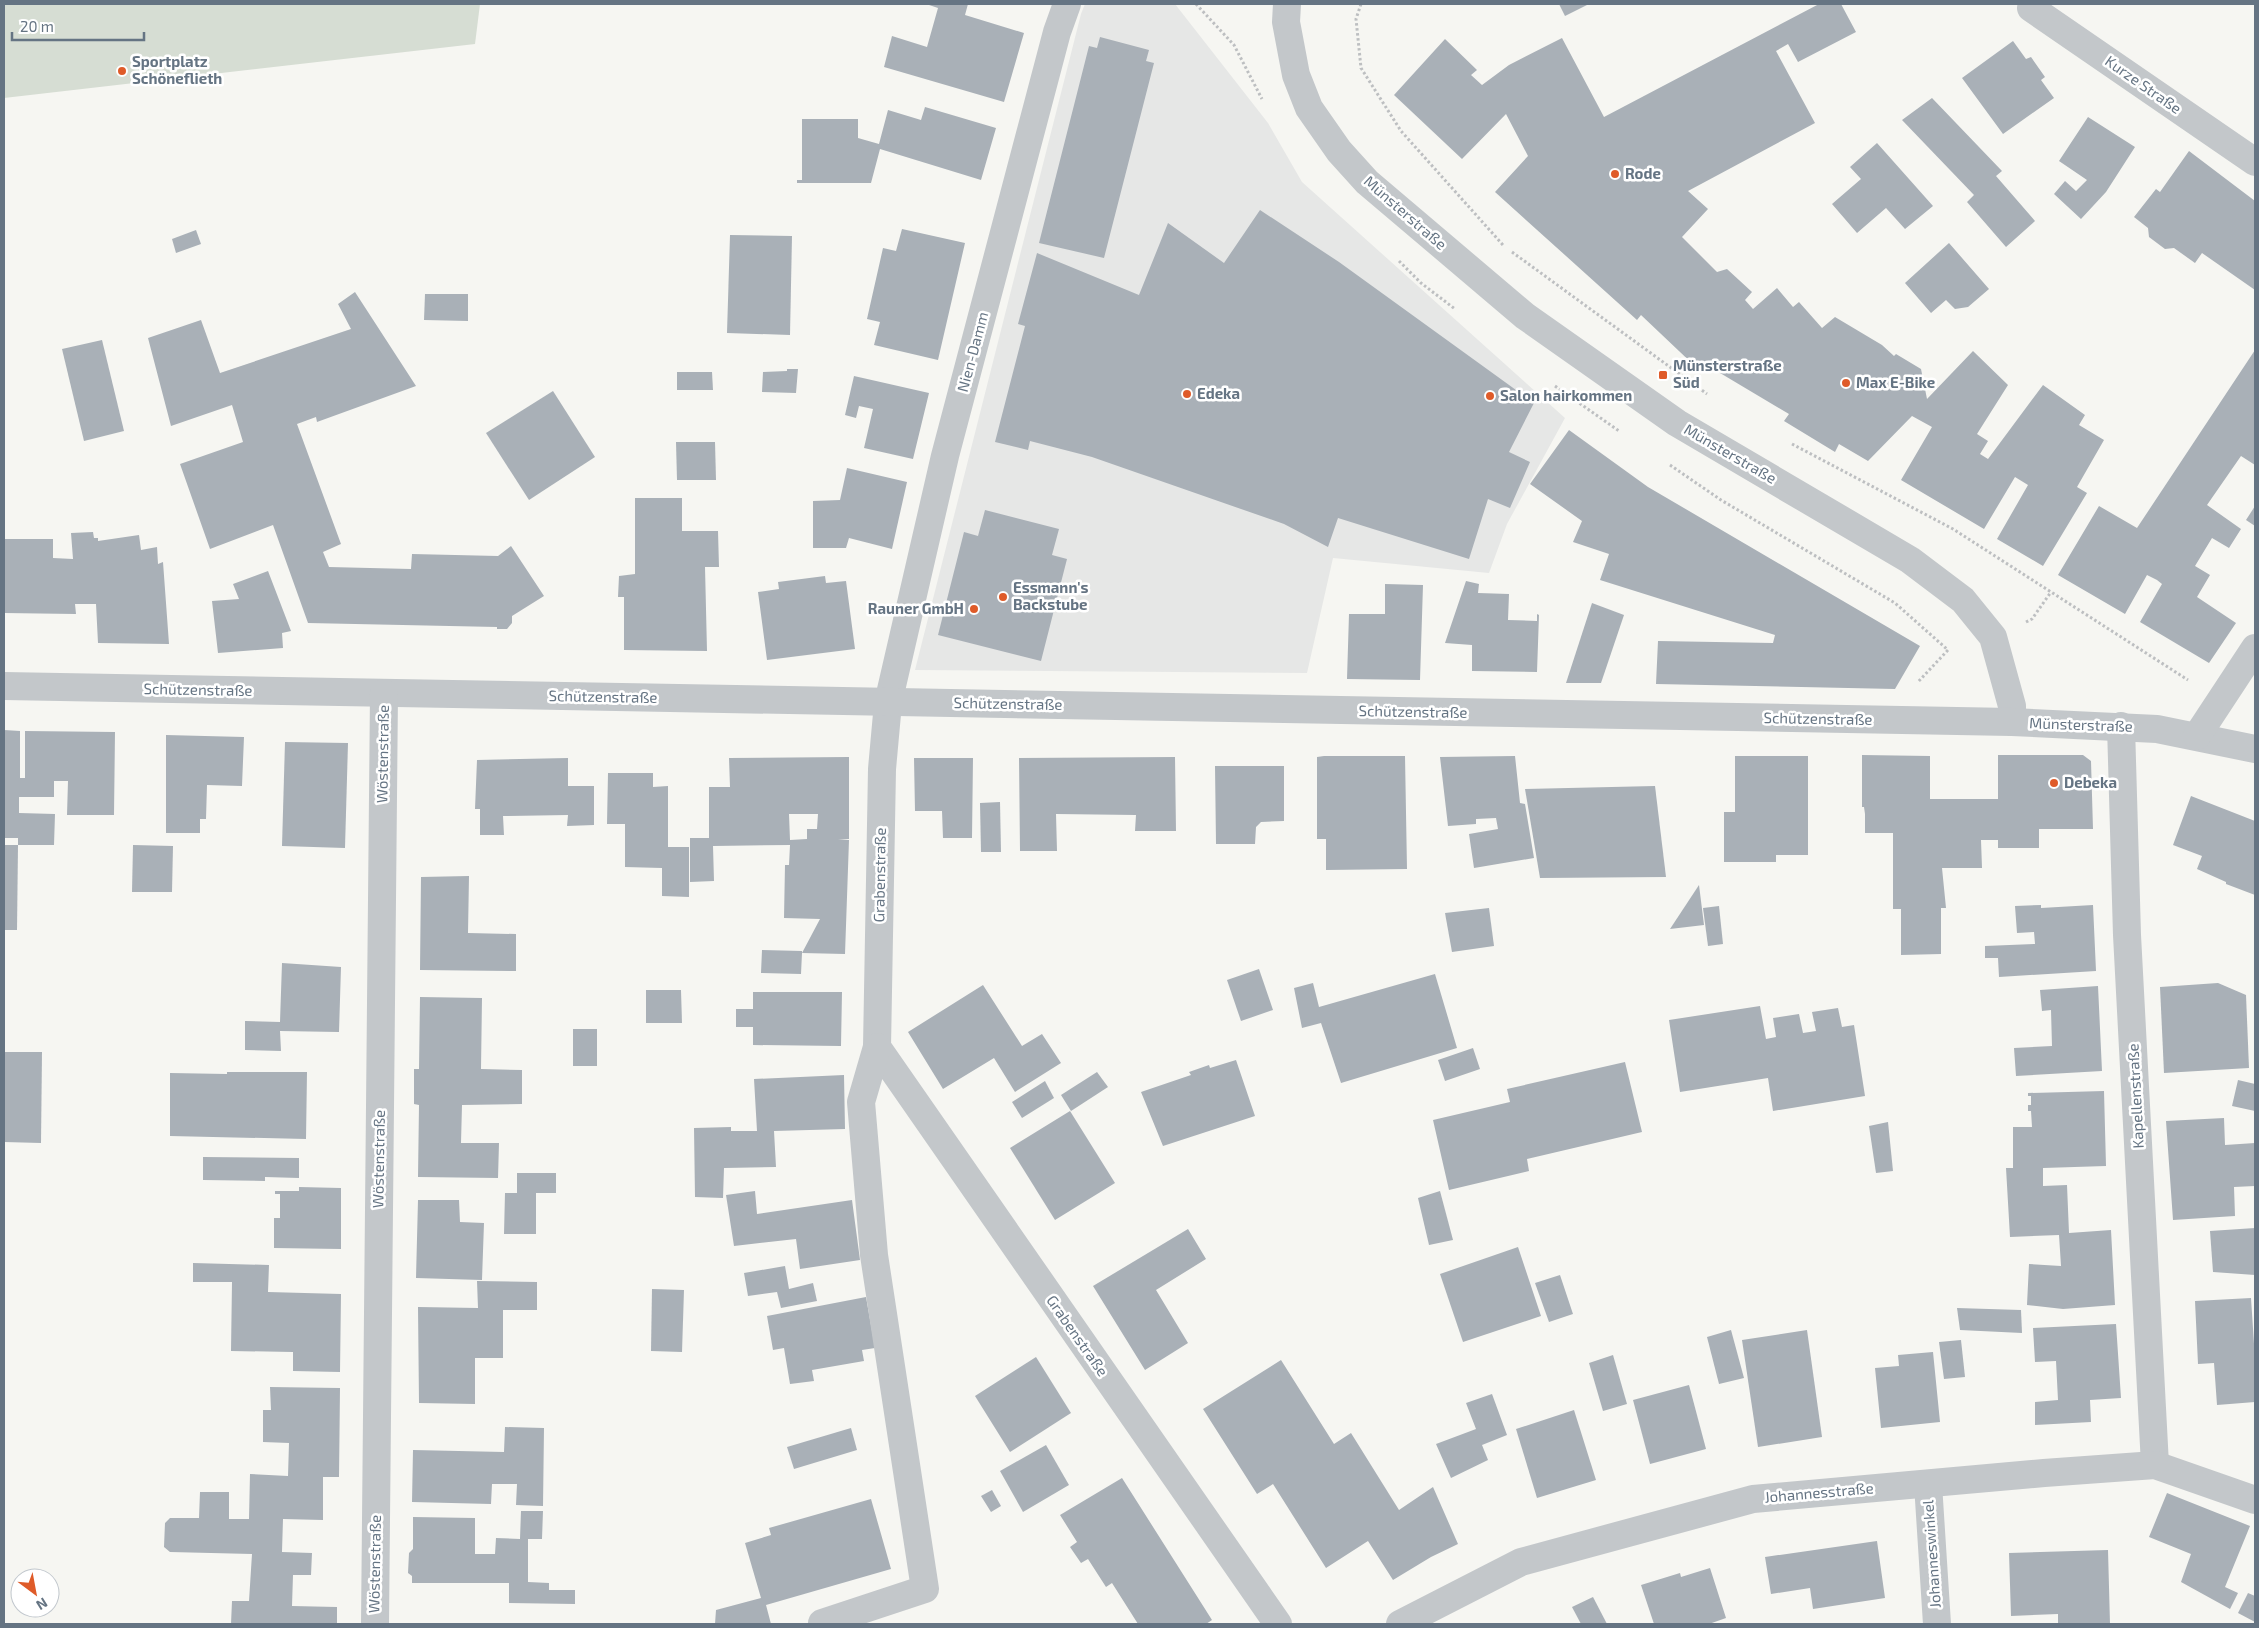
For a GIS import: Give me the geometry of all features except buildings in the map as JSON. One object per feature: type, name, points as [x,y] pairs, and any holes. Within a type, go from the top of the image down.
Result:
[{"type":"street","name":"Nien-Damm","points":[[888,703],[945,456],[1057,32],[1067,4]]},
{"type":"street","name":"Münsterstraße","points":[[1287,4],[1286,22],[1296,75],[1309,108],[1339,151],[1367,182],[1525,316],[1646,402],[1676,423],[1910,560],[1963,600],[1993,637],[2012,706],[2012,722],[2121,726],[2197,736],[2255,749]]},
{"type":"street","name":"Kurze Straße","points":[[2031,8],[2255,162]]},
{"type":"street","points":[[2197,736],[2255,648]]},
{"type":"street","name":"Schützenstraße","points":[[4,686],[2012,722]]},
{"type":"street","name":"Wöstenstraße","points":[[374,1624],[384,693]]},
{"type":"street","name":"Grabenstraße","points":[[822,1623],[925,1589],[874,1255],[861,1102],[877,1047],[882,769],[888,703]]},
{"type":"street","name":"Kapellenstraße","points":[[2121,726],[2127,935],[2156,1465]]},
{"type":"street","name":"Grabenstraße","points":[[877,1047],[1278,1624]]},
{"type":"street","name":"Johannesstraße","points":[[1400,1624],[1521,1562],[1753,1499],[2156,1465],[2255,1500]]},
{"type":"street","name":"Johanneswinkel","points":[[1928,1484],[1937,1624]]},
{"type":"path","points":[[1361,4],[1356,19],[1361,68],[1401,131],[1420,153],[1505,248],[1714,400]]},
{"type":"path","points":[[1790,443],[1953,529],[2220,700]]},
{"type":"shaded area","name":"Sportplatz Schöneflieth","points":[[4,4],[480,4],[475,44],[4,98]]},
{"type":"shaded area","points":[[1085,4],[1175,4],[1268,123],[1302,182],[1565,418],[1507,524],[1489,573],[1333,558],[1307,673],[915,670]]},
{"type":"place","name":"Sportplatz Schöneflieth","points":[[122,71]]},
{"type":"place","name":"Rode","points":[[1615,174]]},
{"type":"place","name":"Münsterstraße Süd","points":[[1663,375]]},
{"type":"place","name":"Max E-Bike","points":[[1846,383]]},
{"type":"place","name":"Edeka","points":[[1187,394]]},
{"type":"place","name":"Salon hairkommen","points":[[1490,396]]},
{"type":"place","name":"Essmann's Backstube","points":[[1003,597]]},
{"type":"place","name":"Rauner GmbH","points":[[974,609]]},
{"type":"place","name":"Debeka","points":[[2054,783]]}]
